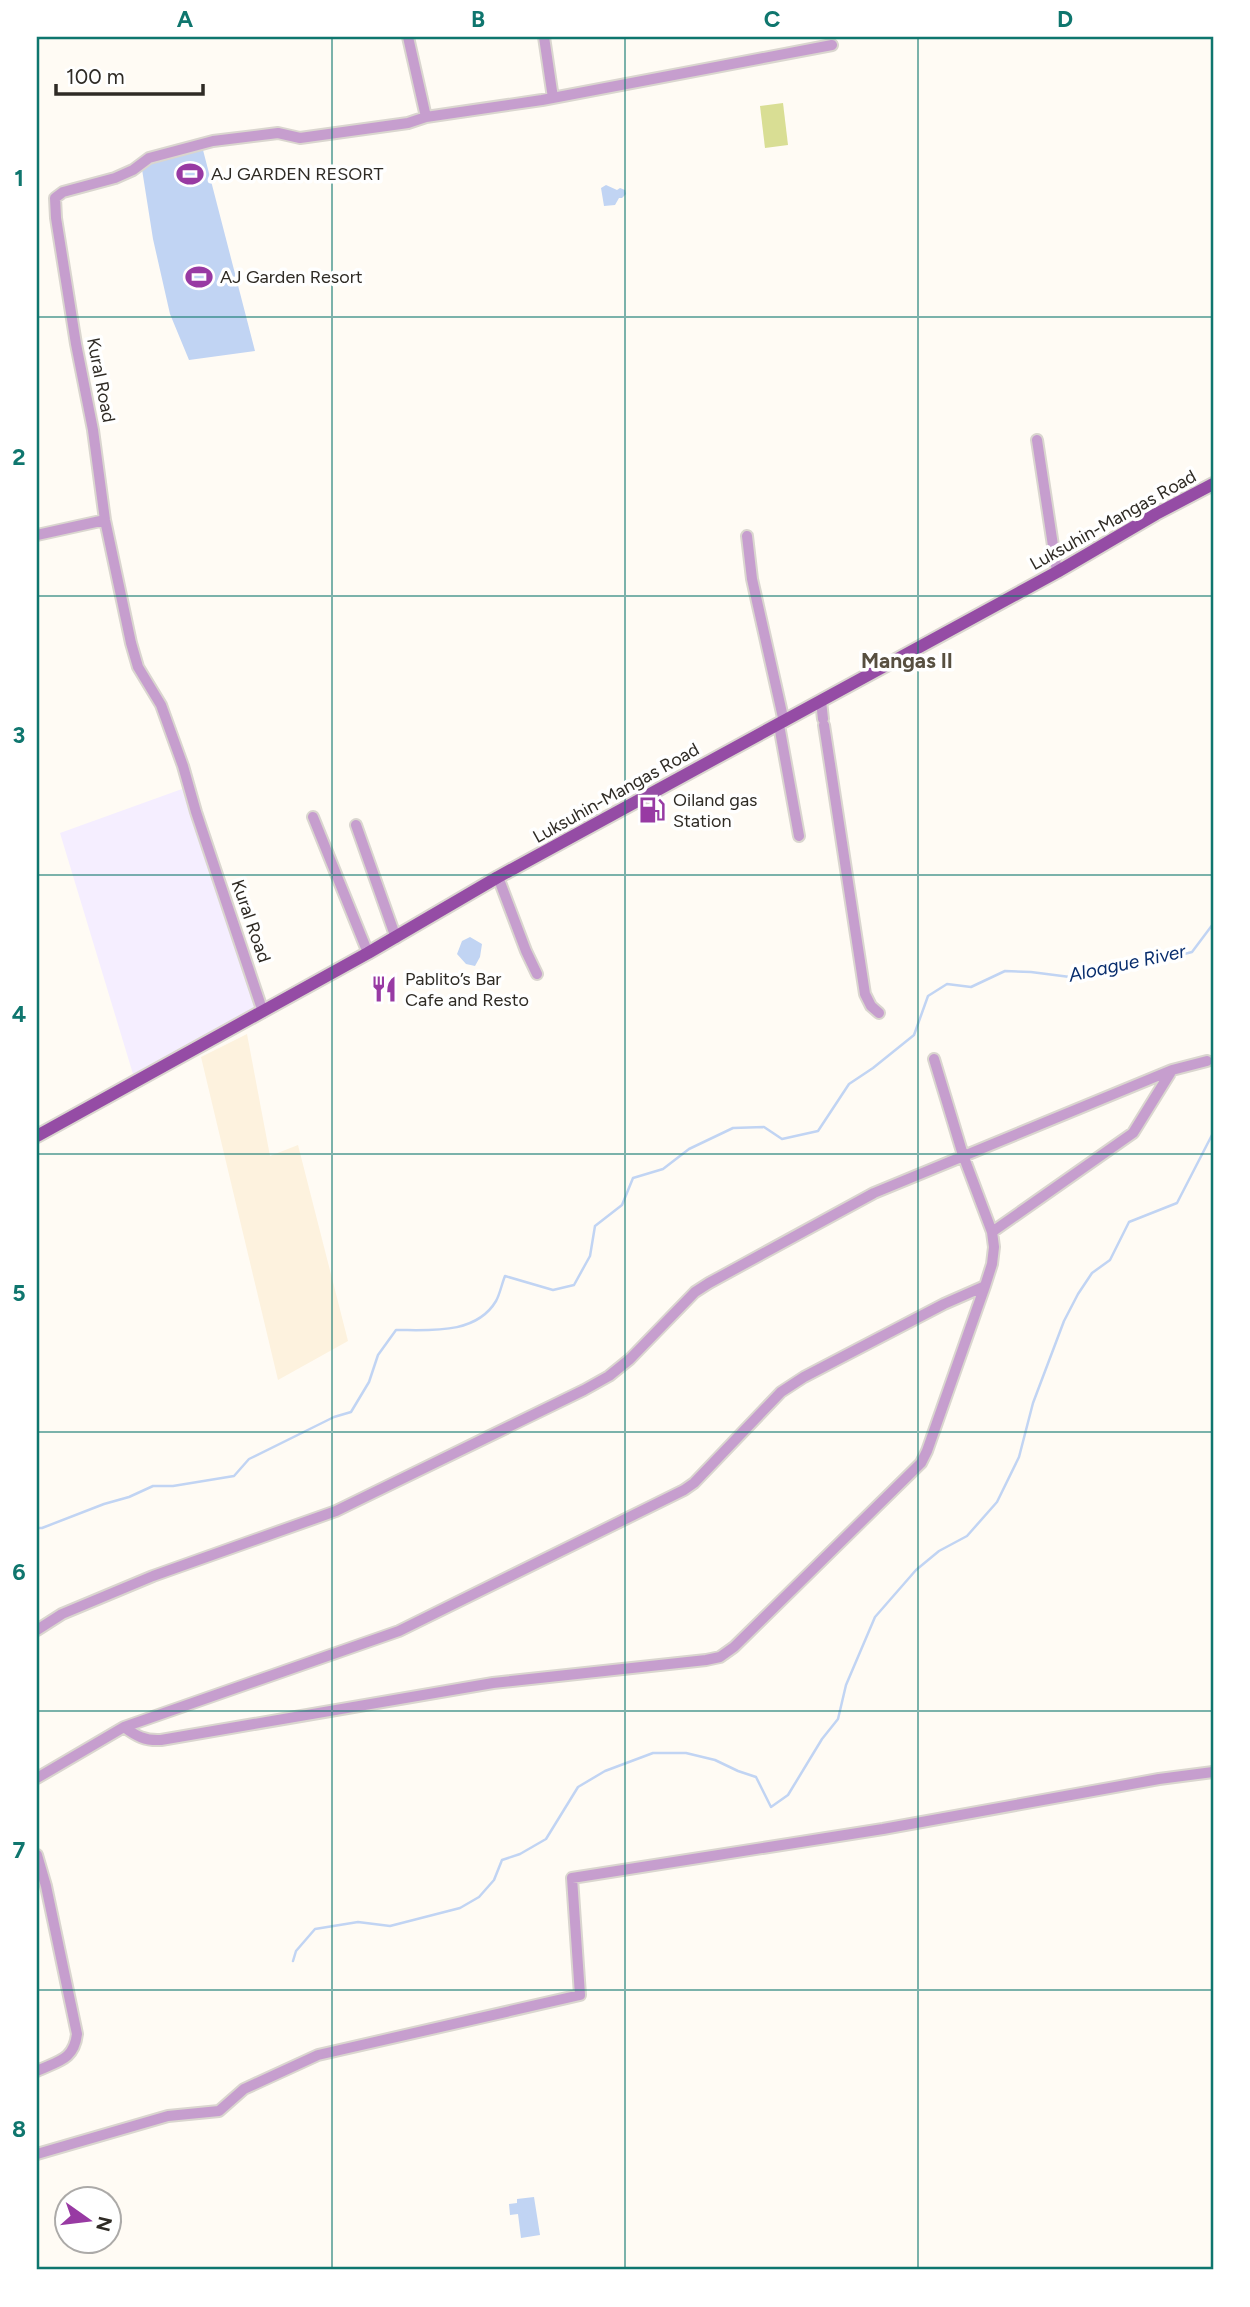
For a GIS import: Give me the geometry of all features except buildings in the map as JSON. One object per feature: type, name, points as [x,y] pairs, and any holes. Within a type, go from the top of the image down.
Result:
[{"type":"main road","name":"Luksuhin-Mangas Road","points":[[37,1136],[396,938],[498,877],[1213,484]]},
{"type":"street","points":[[408,37],[426,117],[554,98],[832,45]]},
{"type":"street","points":[[544,37],[554,98]]},
{"type":"street","name":"Kural Road","points":[[263,1012],[183,766],[160,705],[138,667],[105,520],[55,198],[63,192],[115,178],[133,170],[149,158],[213,142],[278,133],[300,138],[408,123],[426,117]]},
{"type":"street","points":[[1037,440],[1057,572]]},
{"type":"street","points":[[37,535],[105,520]]},
{"type":"street","points":[[747,536],[752,579],[782,723],[799,836]]},
{"type":"street","points":[[821,701],[865,994],[871,1006],[879,1013]]},
{"type":"street","points":[[313,817],[368,953]]},
{"type":"street","points":[[356,825],[396,938]]},
{"type":"street","points":[[498,877],[537,974]]},
{"type":"street","points":[[124,1727],[139,1737],[160,1740],[493,1683],[720,1657],[734,1647],[921,1463],[985,1286],[993,1255],[992,1232],[963,1155],[934,1059]]},
{"type":"street","points":[[37,1630],[62,1614],[153,1576],[336,1511],[584,1390],[609,1376],[630,1359],[695,1292],[874,1194],[1172,1070],[1207,1061]]},
{"type":"street","points":[[992,1232],[1133,1133],[1172,1070]]},
{"type":"street","points":[[37,1778],[124,1727],[399,1630],[684,1490],[694,1483],[781,1392],[804,1377],[944,1304],[985,1286]]},
{"type":"street","points":[[37,2154],[168,2116],[219,2111],[244,2089],[318,2054],[580,1995],[572,1878],[884,1829],[1159,1779],[1213,1772]]},
{"type":"street","points":[[37,1855],[77,2034],[76,2043],[69,2055],[37,2071]]},
{"type":"shaded area","points":[[182,789],[257,1011],[133,1074],[60,833]]},
{"type":"shaded area","points":[[247,1034],[270,1156],[298,1145],[348,1341],[278,1380],[201,1057]]},
{"type":"green space","points":[[783,103],[788,145],[765,148],[760,106]]},
{"type":"water","name":"AJ Garden Resort","points":[[203,150],[255,351],[189,360],[170,314],[153,239],[141,163]]},
{"type":"water","points":[[606,185],[625,190],[626,194],[619,198],[615,205],[604,206],[601,188]]},
{"type":"water","points":[[470,937],[482,944],[475,966],[466,964],[457,954],[462,941]]},
{"type":"water","points":[[534,2197],[540,2235],[521,2238],[518,2214],[510,2215],[509,2204],[517,2203],[517,2199]]},
{"type":"waterway","name":"Aloague River","points":[[37,1528],[129,1497],[153,1486],[173,1486],[234,1476],[249,1459],[334,1417],[351,1412],[369,1382],[378,1355],[396,1330],[437,1330],[477,1320],[496,1301],[505,1276],[553,1290],[574,1285],[590,1256],[595,1226],[622,1205],[633,1178],[663,1169],[689,1149],[733,1128],[764,1127],[782,1139],[818,1131],[849,1084],[914,1035],[928,996],[947,984],[971,987],[1005,971],[1070,977],[1087,969],[1136,965],[1165,959],[1192,952],[1213,924]]},
{"type":"waterway","points":[[293,1961],[296,1951],[315,1929],[358,1922],[390,1926],[460,1908],[479,1897],[494,1880],[502,1860],[520,1854],[546,1839],[578,1787],[605,1771],[653,1753],[686,1753],[715,1760],[756,1777],[771,1807],[788,1795],[822,1739],[838,1719],[846,1685],[875,1617],[916,1570],[939,1551],[967,1536],[997,1502],[1019,1457],[1033,1403],[1064,1321],[1078,1294],[1092,1273],[1110,1260],[1129,1222],[1177,1203],[1213,1133]]},
{"type":"place","name":"AJ GARDEN RESORT","points":[[190,174]]},
{"type":"place","name":"AJ Garden Resort","points":[[199,277]]},
{"type":"place","name":"Oiland gas Station","points":[[652,810]]},
{"type":"place","name":"Pablito’s Bar Cafe and Resto","points":[[384,989]]},
{"type":"district","name":"Mangas II","points":[[907,660]]}]
